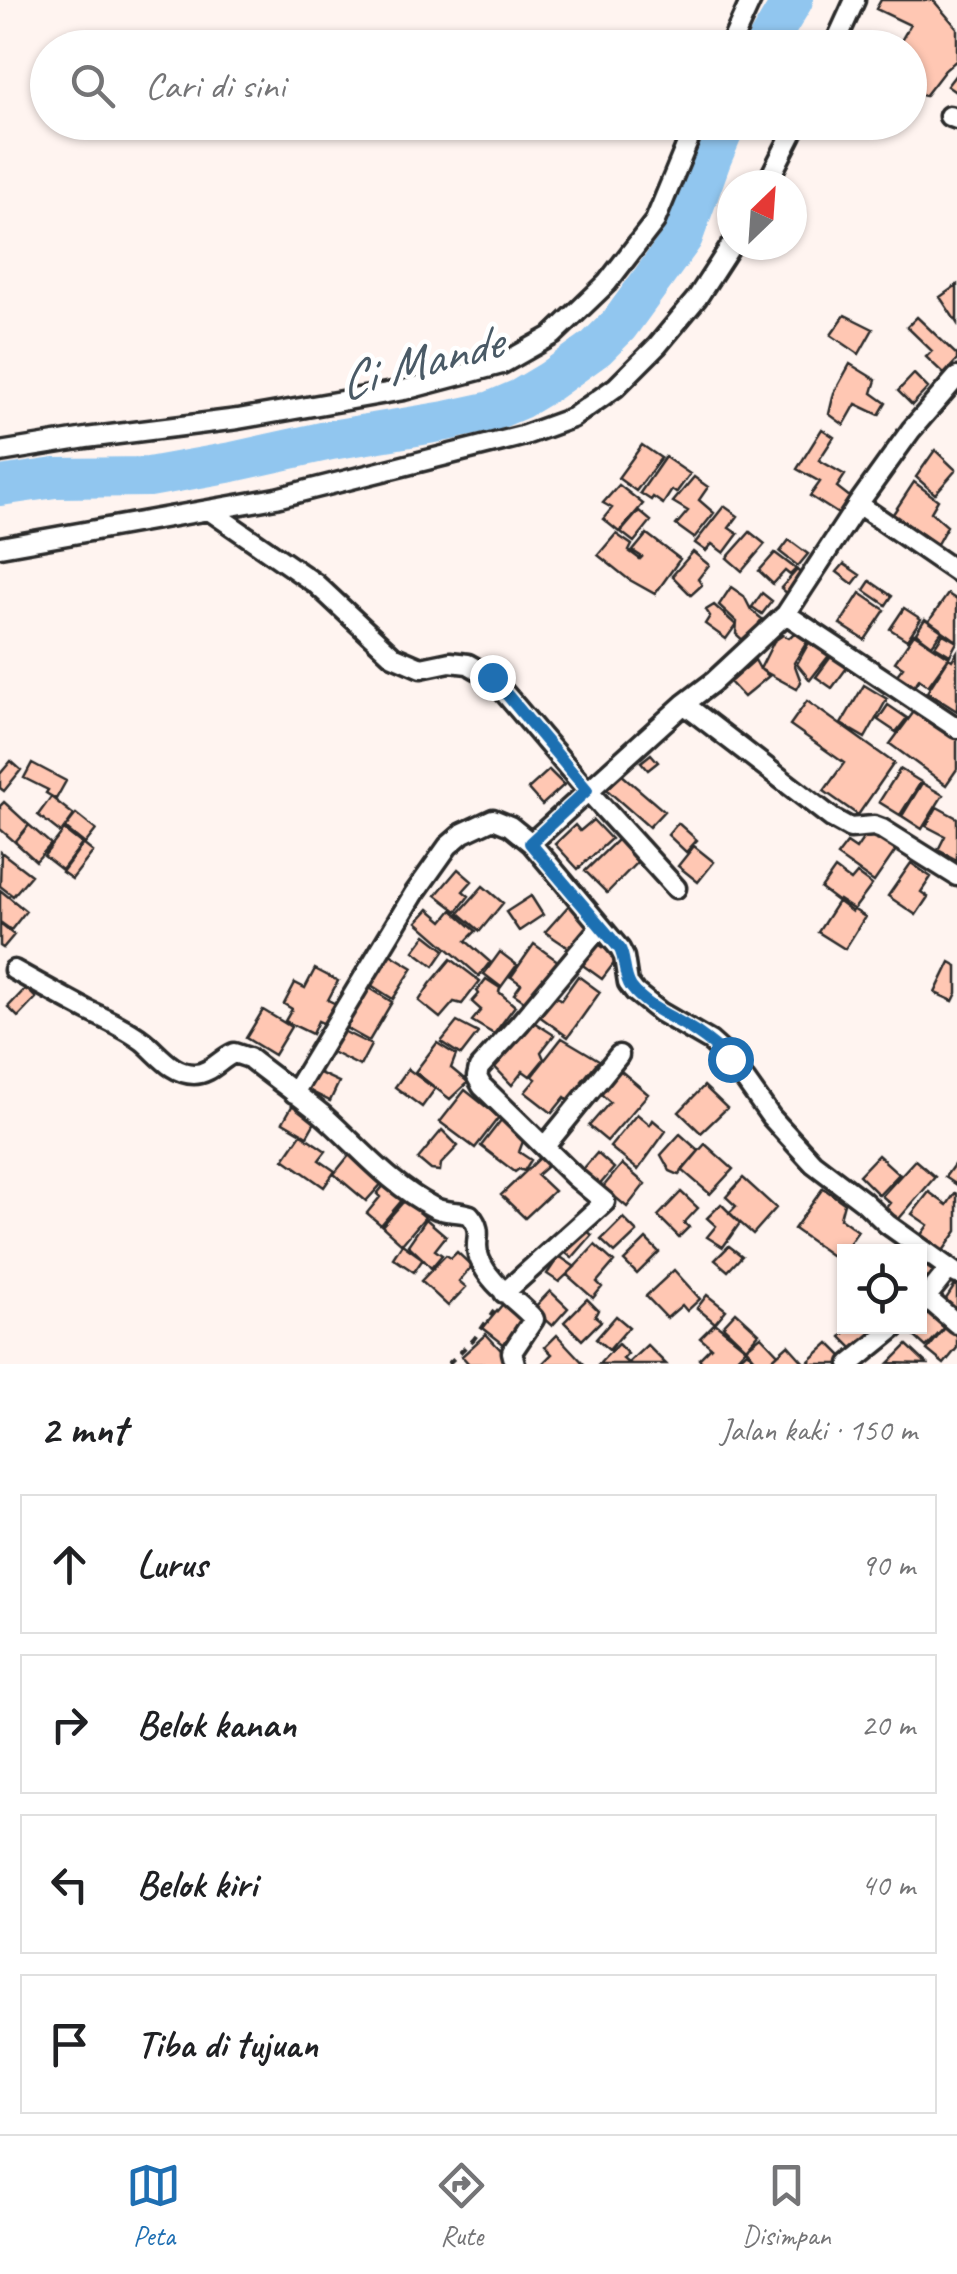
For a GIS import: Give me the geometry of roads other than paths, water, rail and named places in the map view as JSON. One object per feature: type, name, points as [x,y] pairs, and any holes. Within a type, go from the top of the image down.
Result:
[{"type":"street","points":[[737,30],[751,0]]},
{"type":"street","points":[[841,30],[855,0]]},
{"type":"street","points":[[0,452],[238,419],[404,390],[502,364],[553,335],[606,282],[655,220],[688,140]]},
{"type":"street","points":[[774,170],[789,140]]},
{"type":"street","points":[[0,547],[276,498],[503,441],[572,418],[616,388],[658,346],[722,260]]},
{"type":"street","points":[[530,843],[786,614],[911,430],[957,376]]},
{"type":"street","points":[[858,504],[957,572]]},
{"type":"street","points":[[209,510],[316,584],[393,656],[421,668],[450,662],[468,664],[492,677],[676,888]]},
{"type":"street","points":[[786,614],[957,728]]},
{"type":"street","points":[[684,704],[832,818],[850,828],[882,828],[957,876]]},
{"type":"street","points":[[294,1093],[414,894],[448,846],[463,833],[494,820],[510,826],[530,843],[620,949],[628,983],[635,992],[730,1059],[771,1118],[813,1163],[953,1272],[927,1298]]},
{"type":"street","points":[[504,1293],[605,1202],[482,1086],[477,1077],[479,1068],[600,926]]},
{"type":"street","points":[[14,970],[127,1030],[179,1071],[203,1073],[234,1053],[249,1058],[324,1117],[403,1188],[434,1208],[470,1214],[479,1228],[476,1254],[484,1270],[534,1320],[512,1352],[515,1364]]},
{"type":"street","points":[[545,1146],[619,1055]]},
{"type":"street","points":[[927,1305],[957,1324]]},
{"type":"street","points":[[850,1364],[887,1334]]},
{"type":"waterway","name":"Ci Mande","points":[[775,30],[793,0]]},
{"type":"waterway","name":"Ci Mande","points":[[0,486],[55,478],[149,477],[446,421],[492,411],[520,399],[596,348],[619,325],[683,237],[719,140]]}]
